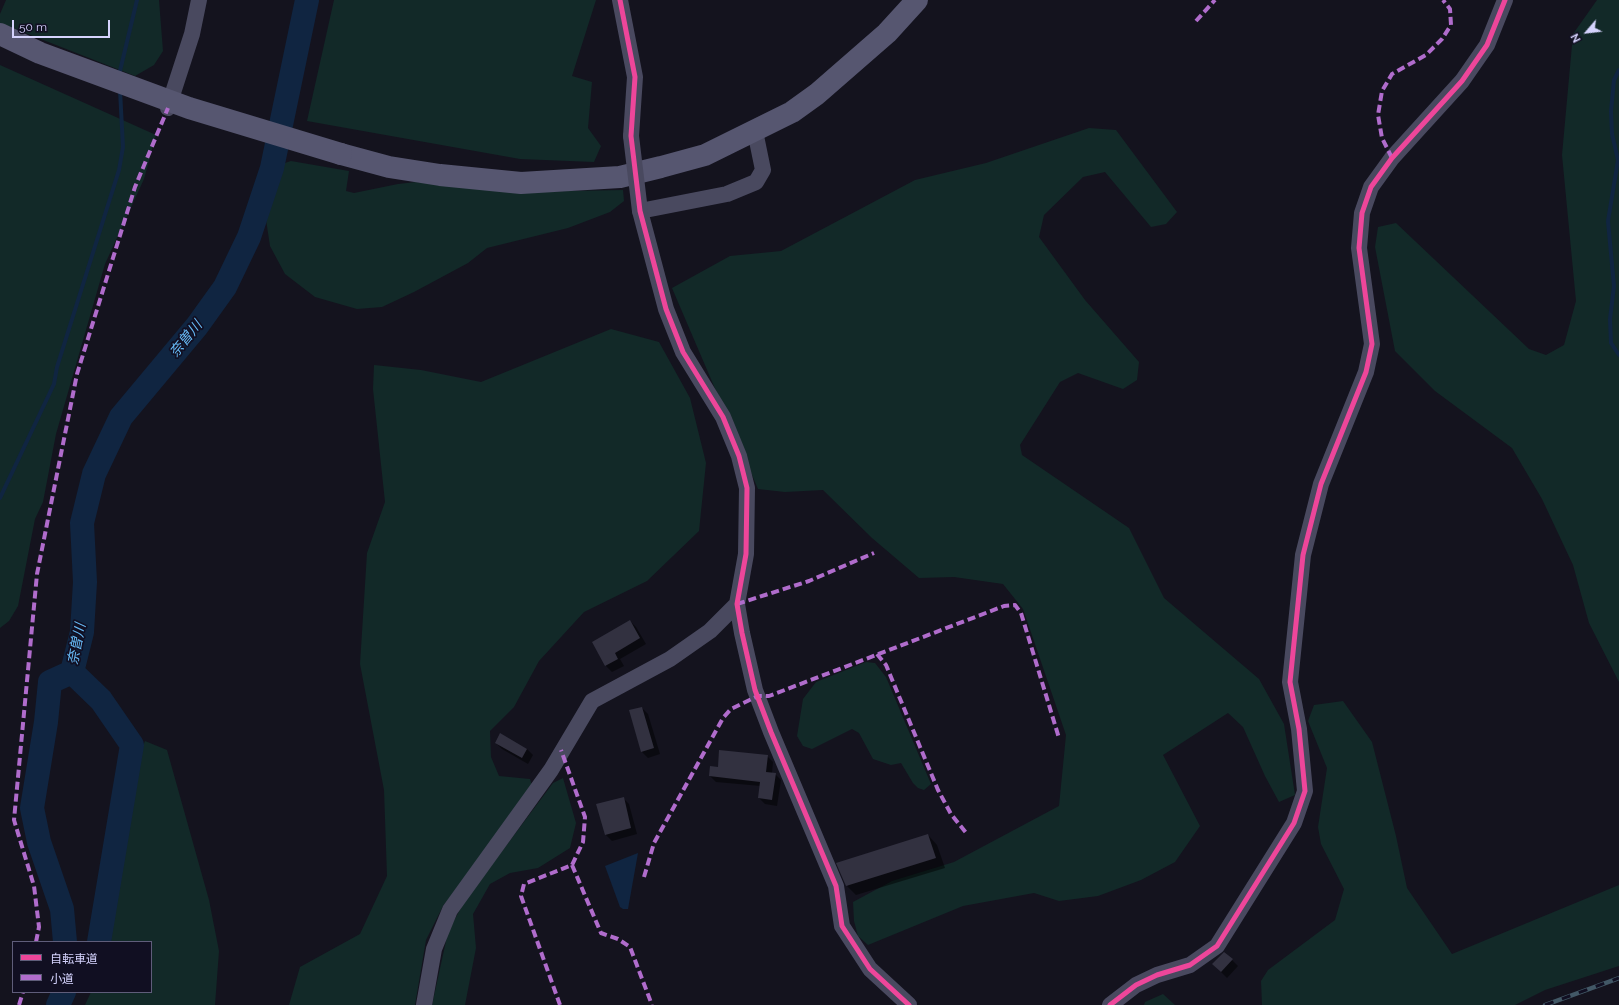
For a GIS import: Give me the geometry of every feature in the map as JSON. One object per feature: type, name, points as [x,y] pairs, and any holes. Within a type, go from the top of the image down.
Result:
[{"type":"street","points":[[168,108],[192,34],[199,0]]},
{"type":"street","points":[[620,0],[635,77],[631,136],[640,211],[666,309],[683,352],[723,417],[739,456],[747,488],[746,554],[738,604],[742,633],[755,690],[771,732],[836,886],[842,926],[870,969],[909,1005]]},
{"type":"street","points":[[0,34],[40,53],[189,108],[341,154],[389,167],[440,175],[521,183],[620,178],[705,154],[755,131],[792,112],[817,94],[887,33],[917,0]]},
{"type":"street","points":[[1114,1003],[1136,985],[1156,975],[1190,965],[1217,946],[1294,823],[1305,790],[1299,729],[1290,682],[1303,555],[1321,484],[1366,372],[1372,344],[1359,248],[1362,213],[1370,187],[1392,158],[1462,81],[1487,44],[1505,0]]},
{"type":"street","points":[[640,211],[727,194],[756,182],[763,170],[755,131]]},
{"type":"street","points":[[424,1005],[434,949],[450,910],[551,770],[592,701],[670,659],[710,632],[738,604]]},
{"type":"green space","points":[[6,0],[159,0],[163,51],[154,65],[135,76],[0,23],[0,14]]},
{"type":"green space","points":[[334,0],[596,0],[572,76],[592,82],[588,128],[601,146],[594,162],[520,159],[307,121]]},
{"type":"green space","points":[[1597,0],[1619,0],[1619,682],[1589,623],[1573,565],[1542,499],[1512,448],[1435,391],[1395,351],[1375,247],[1378,227],[1396,223],[1529,349],[1546,355],[1564,345],[1576,301],[1562,155],[1573,34]]},
{"type":"green space","points":[[0,65],[156,135],[144,179],[105,264],[56,434],[43,502],[35,519],[18,606],[9,621],[0,628]]},
{"type":"green space","points":[[1089,128],[1116,130],[1177,212],[1166,224],[1151,227],[1105,172],[1083,177],[1044,215],[1039,237],[1085,300],[1139,362],[1137,380],[1123,389],[1078,373],[1060,382],[1020,445],[1022,455],[1129,528],[1164,598],[1259,679],[1284,724],[1295,795],[1279,802],[1265,776],[1243,727],[1228,713],[1163,755],[1200,826],[1175,862],[1141,880],[1098,896],[1059,901],[1034,893],[963,906],[868,945],[858,936],[854,921],[853,902],[892,881],[954,862],[1059,806],[1066,735],[1023,609],[1003,584],[954,577],[919,578],[872,538],[823,490],[785,492],[758,489],[672,288],[730,256],[781,251],[915,180],[986,163]]},
{"type":"green space","points":[[291,161],[349,171],[346,191],[354,193],[416,182],[514,192],[623,190],[624,201],[610,212],[568,228],[487,248],[468,263],[414,292],[382,307],[357,309],[315,297],[285,274],[270,246],[265,213],[282,164]]},
{"type":"green space","points":[[611,329],[659,342],[690,398],[706,463],[699,531],[647,581],[584,612],[539,661],[514,707],[490,731],[491,757],[499,776],[530,779],[533,789],[443,906],[426,940],[415,1005],[289,1005],[300,967],[360,934],[387,876],[384,790],[360,664],[367,553],[385,502],[373,389],[374,365],[421,370],[481,382]]},
{"type":"green space","points":[[866,662],[875,663],[886,677],[931,784],[924,790],[918,788],[913,783],[901,763],[891,765],[873,759],[859,733],[852,729],[812,749],[803,746],[797,736],[803,699],[816,682]]},
{"type":"green space","points":[[1343,701],[1372,742],[1396,836],[1407,888],[1452,954],[1619,885],[1619,966],[1545,990],[1515,1005],[1262,1005],[1261,981],[1268,970],[1335,920],[1344,889],[1321,844],[1318,827],[1327,768],[1308,721],[1314,705]]},
{"type":"green space","points":[[145,741],[167,750],[209,900],[219,951],[215,1005],[85,1005],[91,993],[152,993],[152,941],[110,941],[137,762]]},
{"type":"green space","points":[[563,778],[576,823],[570,848],[538,868],[510,873],[490,884],[473,914],[476,948],[465,1005],[432,1005],[448,932],[464,902],[553,783]]},
{"type":"green space","points":[[1163,994],[1175,1005],[1144,1005],[1145,1002]]},
{"type":"water","points":[[638,853],[628,909],[623,909],[620,907],[605,866]]},
{"type":"building","points":[[630,620],[640,638],[615,653],[618,659],[605,666],[592,642]]},
{"type":"building","points":[[642,707],[654,748],[641,752],[629,710]]},
{"type":"building","points":[[500,733],[527,749],[522,758],[495,743]]},
{"type":"building","points":[[719,750],[768,755],[766,772],[776,773],[772,800],[758,798],[760,782],[709,776],[710,766],[718,767]]},
{"type":"building","points":[[624,797],[631,828],[605,835],[596,804]]},
{"type":"building","points":[[928,834],[936,858],[846,886],[836,863]]},
{"type":"building","points":[[1224,952],[1233,959],[1221,972],[1212,964]]},
{"type":"waterway","points":[[119,75],[137,0]]},
{"type":"waterway","name":"奈曽川","points":[[72,672],[82,632],[85,582],[82,523],[94,474],[121,417],[197,326],[225,287],[249,237],[272,168],[307,0]]},
{"type":"waterway","points":[[1619,70],[1614,80],[1611,111],[1612,134],[1618,160],[1608,221],[1614,286],[1610,319],[1611,343],[1619,355]]},
{"type":"waterway","points":[[0,498],[54,384],[57,367],[119,170],[123,147],[120,90]]},
{"type":"waterway","name":"奈曽川","points":[[72,672],[101,700],[132,745],[99,941]]},
{"type":"waterway","name":"奈曽川","points":[[65,941],[62,909],[39,842],[32,808],[46,722],[50,682],[72,672]]},
{"type":"waterway","name":"奈曽川","points":[[58,1005],[64,993]]},
{"type":"railway","points":[[1545,1005],[1619,978]]},
{"type":"marked path","points":[[1196,21],[1215,0]]},
{"type":"marked path","points":[[1392,158],[1382,138],[1378,115],[1382,91],[1392,74],[1426,55],[1442,39],[1451,25],[1450,9],[1443,0]]},
{"type":"marked path","points":[[36,941],[39,927],[34,886],[14,820],[37,574],[77,374],[135,187],[168,108]]},
{"type":"marked path","points":[[737,604],[809,581],[874,553]]},
{"type":"marked path","points":[[644,877],[654,843],[723,718],[731,709],[758,696],[769,696],[1004,606],[1015,605],[1021,613],[1059,738]]},
{"type":"marked path","points":[[877,654],[886,665],[938,790],[951,814],[967,834]]},
{"type":"marked path","points":[[560,1005],[521,896],[524,884],[572,865],[583,842],[585,817],[561,750]]},
{"type":"marked path","points":[[572,865],[601,933],[618,939],[630,947],[652,1005]]},
{"type":"marked path","points":[[19,1005],[23,993]]},
{"type":"cycle path","points":[[620,0],[635,77],[631,136],[640,211],[666,309],[683,352],[723,417],[739,456],[747,488],[746,554],[737,604],[755,690],[771,732],[836,886],[842,926],[870,969],[909,1005]]},
{"type":"cycle path","points":[[1110,1005],[1136,985],[1157,975],[1190,965],[1217,946],[1294,823],[1305,791],[1299,729],[1290,682],[1303,555],[1321,484],[1366,372],[1372,344],[1359,248],[1362,213],[1371,187],[1392,158],[1462,81],[1487,45],[1505,0]]}]
